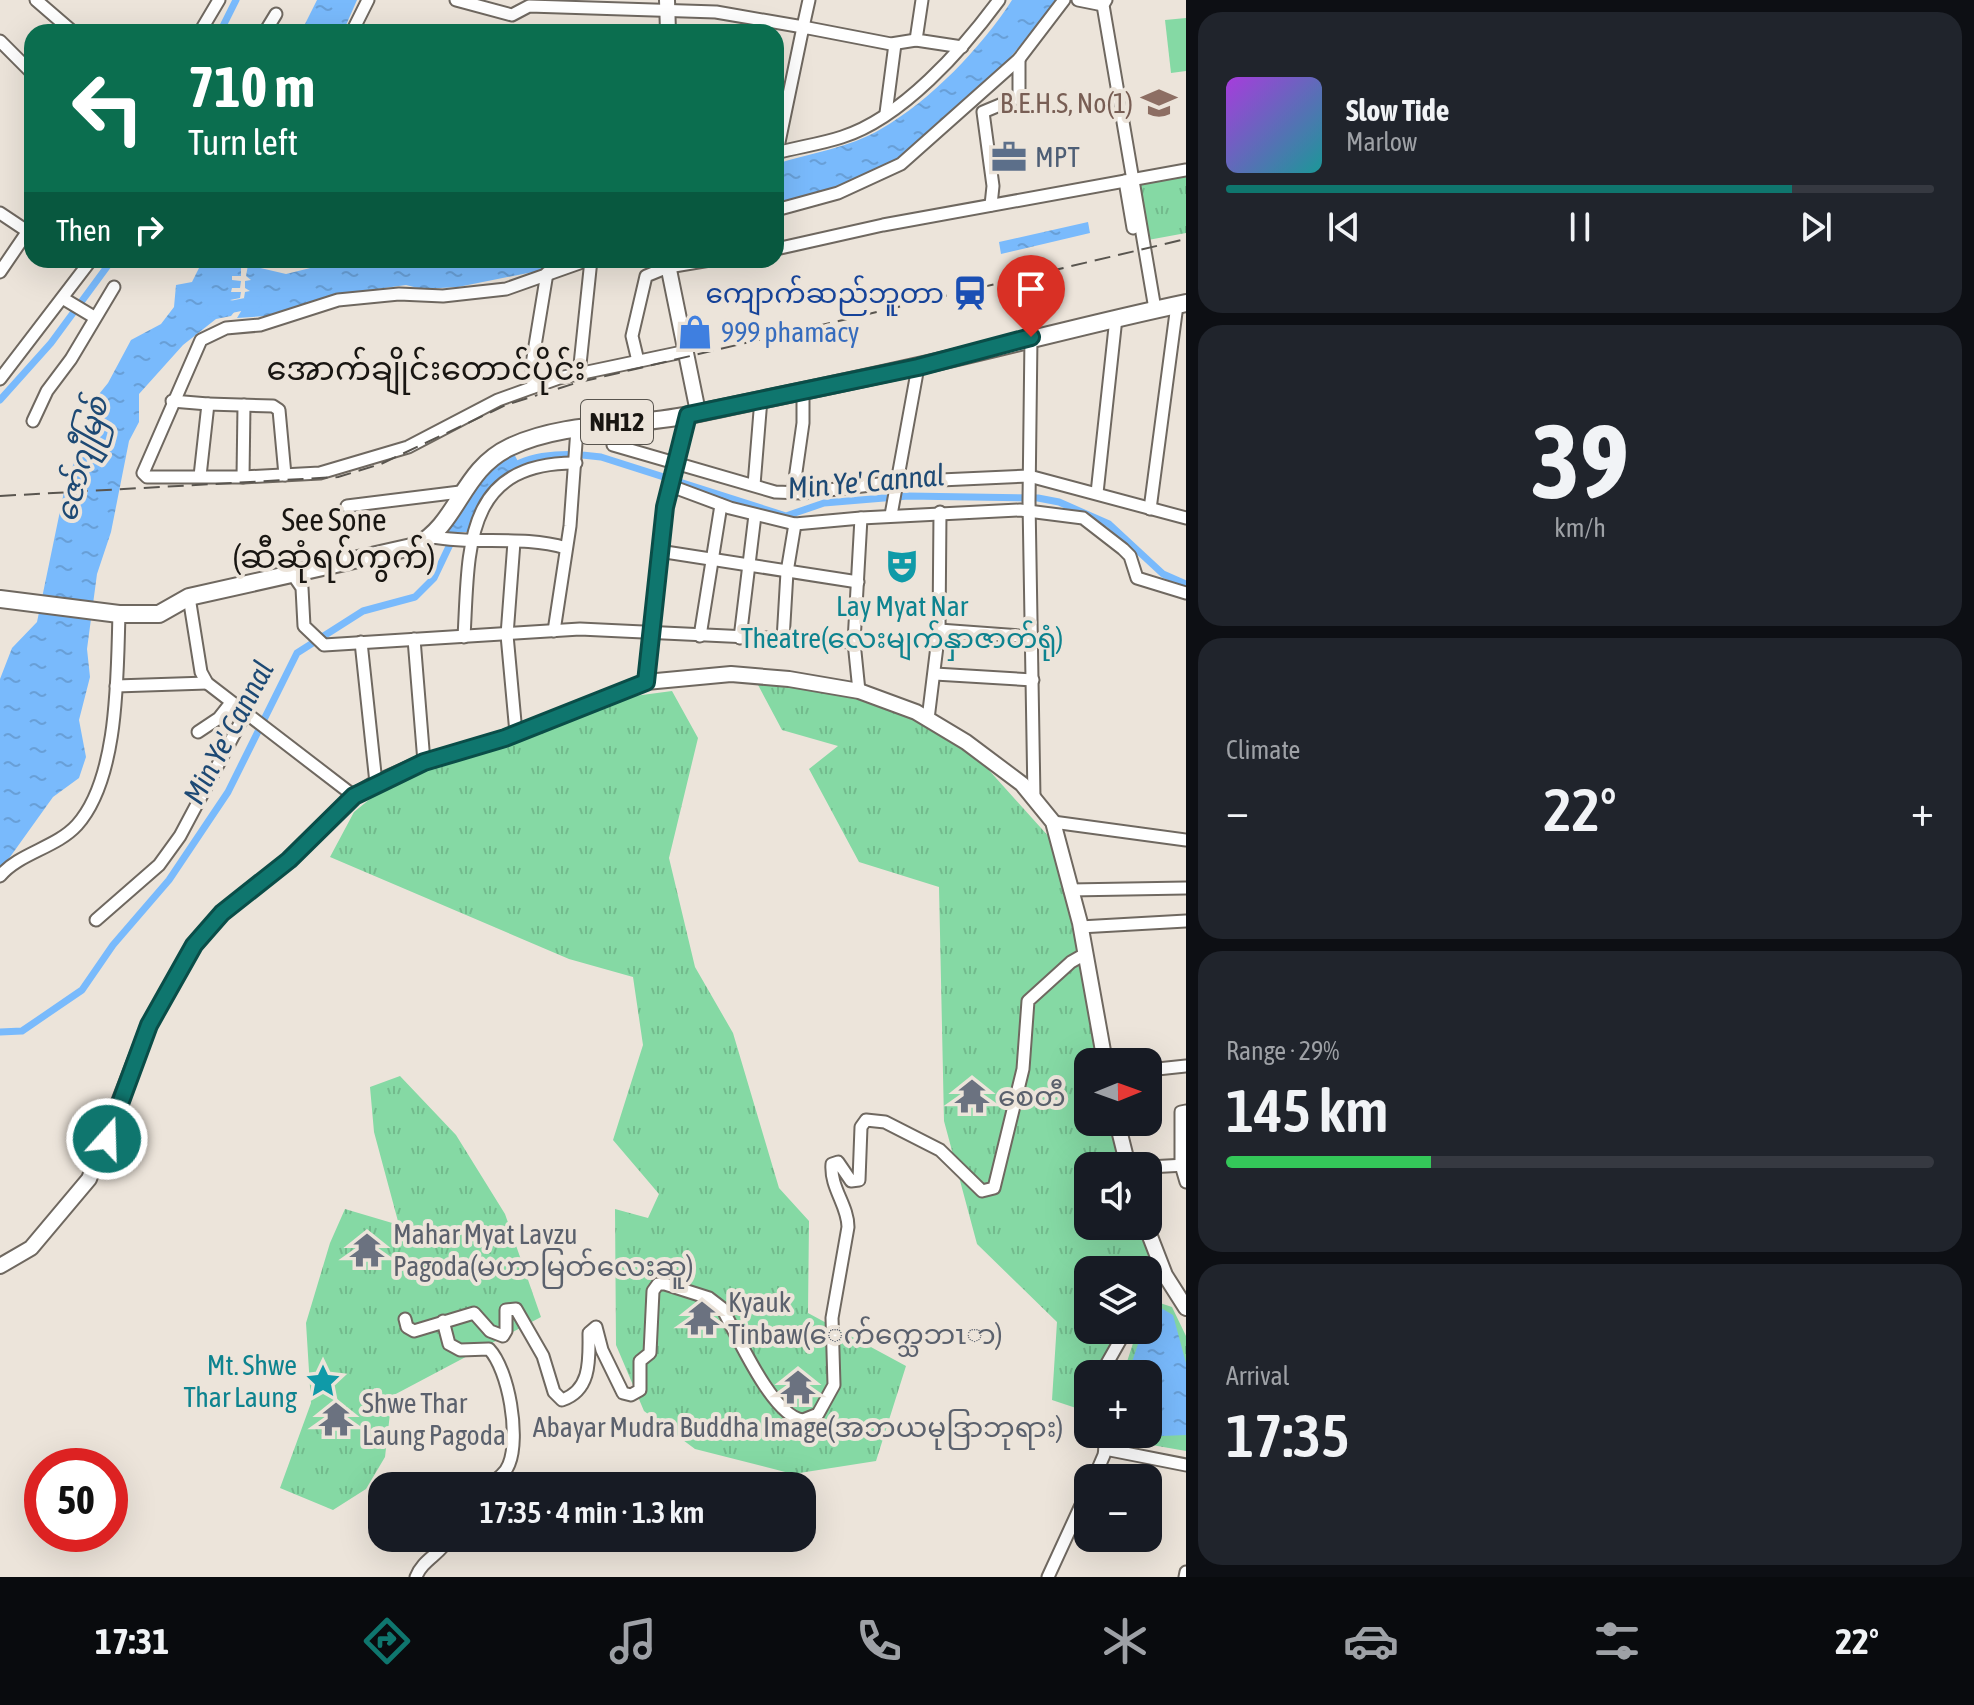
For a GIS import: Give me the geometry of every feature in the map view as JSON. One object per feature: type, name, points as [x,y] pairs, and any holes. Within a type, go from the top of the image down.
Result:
[{"type":"highway","name":"NH12","points":[[437,538],[460,492],[487,461],[508,448],[577,448],[693,413],[918,367],[1031,337],[1182,304]]},
{"type":"highway","points":[[0,599],[94,612],[159,614],[189,597],[416,546],[437,538]]},
{"type":"main road","points":[[668,268],[687,351],[693,413]]},
{"type":"main road","points":[[0,1266],[31,1248],[89,1179],[149,1025],[194,945],[222,913],[289,860],[354,796],[376,783],[424,762],[516,733],[646,682],[731,674],[789,679],[859,691],[928,719],[993,761],[1034,798],[1053,822],[1080,927],[1102,1048]]},
{"type":"main road","points":[[1151,1240],[1157,1256]]},
{"type":"main road","points":[[1162,1265],[1186,1308]]},
{"type":"street","points":[[36,0],[64,24]]},
{"type":"street","points":[[205,24],[219,0]]},
{"type":"street","points":[[356,24],[368,0]]},
{"type":"street","points":[[456,0],[514,15],[529,6],[666,5],[895,44],[916,40],[962,47]]},
{"type":"street","points":[[784,118],[809,0]]},
{"type":"street","points":[[916,40],[922,0]]},
{"type":"street","points":[[784,150],[845,137],[886,113],[962,47],[999,0]]},
{"type":"street","points":[[784,208],[838,193],[901,164],[1019,59],[1064,0]]},
{"type":"street","points":[[1078,0],[1104,3],[1151,310]]},
{"type":"street","points":[[270,24],[276,14]]},
{"type":"street","points":[[0,41],[24,65]]},
{"type":"street","points":[[886,113],[895,44]]},
{"type":"street","points":[[991,205],[993,186],[983,112],[1019,97],[1019,59]]},
{"type":"street","points":[[784,247],[991,205],[1186,170]]},
{"type":"street","points":[[0,213],[24,224]]},
{"type":"street","points":[[0,272],[4,257],[24,235]]},
{"type":"street","points":[[0,379],[68,302],[87,268]]},
{"type":"street","points":[[564,268],[506,289],[443,296],[399,294],[338,300],[260,325],[226,328],[201,340],[143,468],[147,477],[320,473],[374,459],[533,387],[687,351]]},
{"type":"street","points":[[579,374],[589,268]]},
{"type":"street","points":[[638,361],[632,336],[640,293],[646,276],[659,268]]},
{"type":"street","points":[[533,387],[532,364],[547,273]]},
{"type":"street","points":[[33,421],[47,391],[71,359],[89,315],[114,287]]},
{"type":"street","points":[[68,302],[89,315]]},
{"type":"street","points":[[1150,509],[1182,304]]},
{"type":"street","points":[[1097,493],[1116,318]]},
{"type":"street","points":[[1031,337],[1029,506],[1034,798]]},
{"type":"street","points":[[891,509],[918,367]]},
{"type":"street","points":[[793,493],[802,437],[803,391]]},
{"type":"street","points":[[754,485],[761,399]]},
{"type":"street","points":[[172,401],[273,406],[279,410],[285,475]]},
{"type":"street","points":[[200,476],[208,404]]},
{"type":"street","points":[[243,477],[244,405]]},
{"type":"street","points":[[646,682],[659,551],[674,476],[693,413]]},
{"type":"street","points":[[613,445],[674,476],[721,505],[795,524],[861,518],[891,509],[940,512],[1029,506],[1083,518],[1130,556],[1137,578],[1186,593]]},
{"type":"street","points":[[464,637],[469,539],[478,518],[506,480],[577,448]]},
{"type":"street","points":[[554,631],[577,448]]},
{"type":"street","points":[[674,476],[754,485],[793,493],[1029,479],[1097,493],[1186,518]]},
{"type":"street","points":[[347,506],[460,492]]},
{"type":"street","points":[[700,636],[721,505]]},
{"type":"street","points":[[928,719],[939,630],[940,512]]},
{"type":"street","points":[[740,638],[755,515]]},
{"type":"street","points":[[859,691],[854,642],[861,518]]},
{"type":"street","points":[[783,640],[787,572],[795,524]]},
{"type":"street","points":[[437,538],[514,542],[537,539],[566,548]]},
{"type":"street","points":[[514,542],[507,635],[516,733]]},
{"type":"street","points":[[659,551],[858,582]]},
{"type":"street","points":[[291,572],[302,588],[304,626],[324,645],[554,631],[650,632],[854,642]]},
{"type":"street","points":[[189,597],[201,672],[207,683],[230,704],[281,738],[354,796]]},
{"type":"street","points":[[0,876],[6,869],[52,846],[76,825],[92,804],[104,769],[116,686],[119,614]]},
{"type":"street","points":[[939,630],[1033,637]]},
{"type":"street","points":[[414,639],[424,762]]},
{"type":"street","points":[[361,642],[376,783]]},
{"type":"street","points":[[935,674],[1033,680]]},
{"type":"street","points":[[116,686],[207,683]]},
{"type":"street","points":[[198,732],[219,718],[230,704]]},
{"type":"street","points":[[96,920],[159,865],[180,836],[247,713]]},
{"type":"street","points":[[1053,822],[1186,840]]},
{"type":"street","points":[[1070,890],[1186,888]]},
{"type":"street","points":[[1080,927],[1186,921]]},
{"type":"street","points":[[405,1319],[407,1327],[414,1331],[474,1313],[490,1331],[503,1336],[506,1331],[506,1310],[516,1309],[547,1364],[554,1392],[562,1400],[574,1395],[586,1374],[591,1360],[589,1333],[596,1327],[602,1350],[623,1393],[631,1395],[640,1390],[640,1361],[650,1353],[653,1291],[658,1284],[665,1284],[709,1298],[722,1308],[770,1394],[786,1414],[803,1420],[814,1416],[828,1401],[834,1385],[832,1318],[848,1227],[847,1214],[836,1194],[832,1164],[838,1162],[851,1181],[859,1180],[861,1127],[866,1120],[878,1120],[940,1150],[982,1191],[994,1188],[1023,1069],[1028,1001],[1071,962],[1085,954]]},
{"type":"street","points":[[1162,1069],[1186,1066]]},
{"type":"street","points":[[1186,1111],[1181,1112],[1186,1182]]},
{"type":"street","points":[[1162,1166],[1184,1165]]},
{"type":"street","points":[[443,1321],[449,1344],[460,1350],[489,1349],[505,1381],[511,1415],[509,1467],[503,1472]]},
{"type":"street","points":[[1099,1464],[1105,1449],[1186,1465]]},
{"type":"street","points":[[1048,1577],[1074,1520]]},
{"type":"street","points":[[416,1577],[419,1568],[439,1552]]},
{"type":"green space","points":[[1186,18],[1186,71],[1171,73],[1165,20]]},
{"type":"green space","points":[[1186,170],[1186,233],[1148,240],[1134,180]]},
{"type":"green space","points":[[757,683],[829,683],[960,738],[1050,838],[1102,1048],[1074,1048],[1074,1136],[1124,1136],[1128,1152],[1074,1152],[1074,1240],[1151,1240],[1155,1256],[1074,1256],[1074,1344],[1118,1344],[1109,1360],[1074,1360],[1074,1407],[1052,1400],[1057,1322],[977,1244],[944,1121],[939,887],[859,862],[809,769],[838,746],[782,730]]},
{"type":"green space","points":[[672,691],[698,738],[669,858],[695,967],[733,1033],[779,1188],[809,1221],[808,1313],[906,1366],[876,1461],[806,1472],[785,1472],[695,1449],[644,1411],[616,1345],[615,1209],[648,1218],[659,1194],[613,1140],[643,1045],[633,977],[569,959],[330,857],[354,812],[403,772],[537,734],[627,697]]},
{"type":"green space","points":[[400,1076],[456,1135],[505,1214],[541,1317],[392,1396],[385,1457],[376,1472],[368,1472],[366,1489],[333,1510],[280,1488],[311,1403],[306,1323],[330,1243],[345,1209],[399,1225],[374,1132],[370,1087]]},
{"type":"green space","points":[[1162,1304],[1172,1307],[1186,1336],[1186,1451],[1162,1447],[1162,1360],[1128,1360],[1133,1344],[1162,1344]]},
{"type":"water","points":[[317,0],[357,0],[346,24],[305,24]]},
{"type":"water","points":[[1012,0],[1056,0],[992,78],[916,147],[858,180],[784,203],[784,162],[830,150],[881,129],[918,104],[954,72]]},
{"type":"water","points":[[1088,222],[1090,233],[1001,254],[999,242]]},
{"type":"water","points":[[199,268],[241,268],[241,276],[232,276],[232,280],[241,281],[240,288],[232,288],[231,292],[241,292],[240,298],[230,300],[239,303],[237,308],[228,307],[227,310],[235,311],[231,316],[216,319],[183,345],[139,394],[139,422],[129,441],[111,532],[97,574],[87,649],[90,677],[79,720],[86,757],[79,778],[53,797],[0,871],[0,679],[12,648],[37,622],[65,487],[89,422],[91,404],[108,383],[131,340],[161,324],[174,307],[176,285],[192,282]]},
{"type":"water","points":[[247,268],[286,274],[310,268],[553,268],[458,287],[422,289],[406,285],[334,295],[267,316],[237,318],[249,298],[244,298],[245,292],[250,291],[245,288],[245,281],[251,280],[246,276]]},
{"type":"water","points":[[514,454],[520,465],[489,491],[467,532],[447,532],[467,497],[483,477]]},
{"type":"water","points":[[1162,1309],[1173,1315],[1186,1363],[1186,1435],[1162,1436],[1162,1360],[1133,1360],[1138,1344],[1162,1344]]},
{"type":"waterway","points":[[224,24],[236,0]]},
{"type":"waterway","points":[[0,400],[51,343],[106,268]]},
{"type":"waterway","name":"ဇော်ဂျီမြစ်","points":[[211,311],[256,302]]},
{"type":"waterway","name":"Min Ye' Cannal","points":[[512,467],[543,456],[567,454],[601,457],[786,516],[824,503],[908,496],[1038,498],[1059,502],[1109,524],[1163,574],[1186,584]]},
{"type":"waterway","name":"Min Ye' Cannal","points":[[0,1032],[22,1031],[82,990],[113,945],[169,880],[228,792],[297,653],[363,611],[415,597],[434,578],[454,536]]},
{"type":"railway","points":[[0,496],[338,477],[381,464],[506,405],[576,383],[1186,239]]},
{"type":"place","name":"B.E.H.S, No(1)","points":[[1159,103]]},
{"type":"place","name":"MPT","points":[[1009,157]]},
{"type":"place","name":"ကျောက်ဆည်ဘူတာ","points":[[970,293]]},
{"type":"place","name":"999 phamacy","points":[[695,332]]},
{"type":"place","name":"Lay Myat Nar Theatre(လေးမျက်နှာဇာတ်ရုံ)","points":[[902,566]]},
{"type":"place","name":"စေတီ","points":[[972,1096]]},
{"type":"place","name":"Mahar Myat Layzu Pagoda(မဟာမြတ်လေးဆူ)","points":[[367,1250]]},
{"type":"place","name":"Kyauk Tinbaw(ေက်က္သေဘၤာ)","points":[[702,1318]]},
{"type":"place","name":"Mt. Shwe Thar Laung","points":[[323,1381]]},
{"type":"place","name":"Abayar Mudra Buddha Image(အဘယမုဒြာဘုရား)","points":[[798,1387]]},
{"type":"place","name":"Shwe Thar Laung Pagoda","points":[[336,1419]]},
{"type":"district","name":"အောက်ချိုင်းတောင်ပိုင်း","points":[[426,368]]},
{"type":"district","name":"See Sone (ဆီဆုံရပ်ကွက်)","points":[[334,538]]},
{"type":"route","points":[[107,1139],[149,1025],[194,945],[222,913],[289,860],[354,796],[424,762],[505,738],[646,682],[665,507],[688,415],[918,367],[1031,337]]}]
